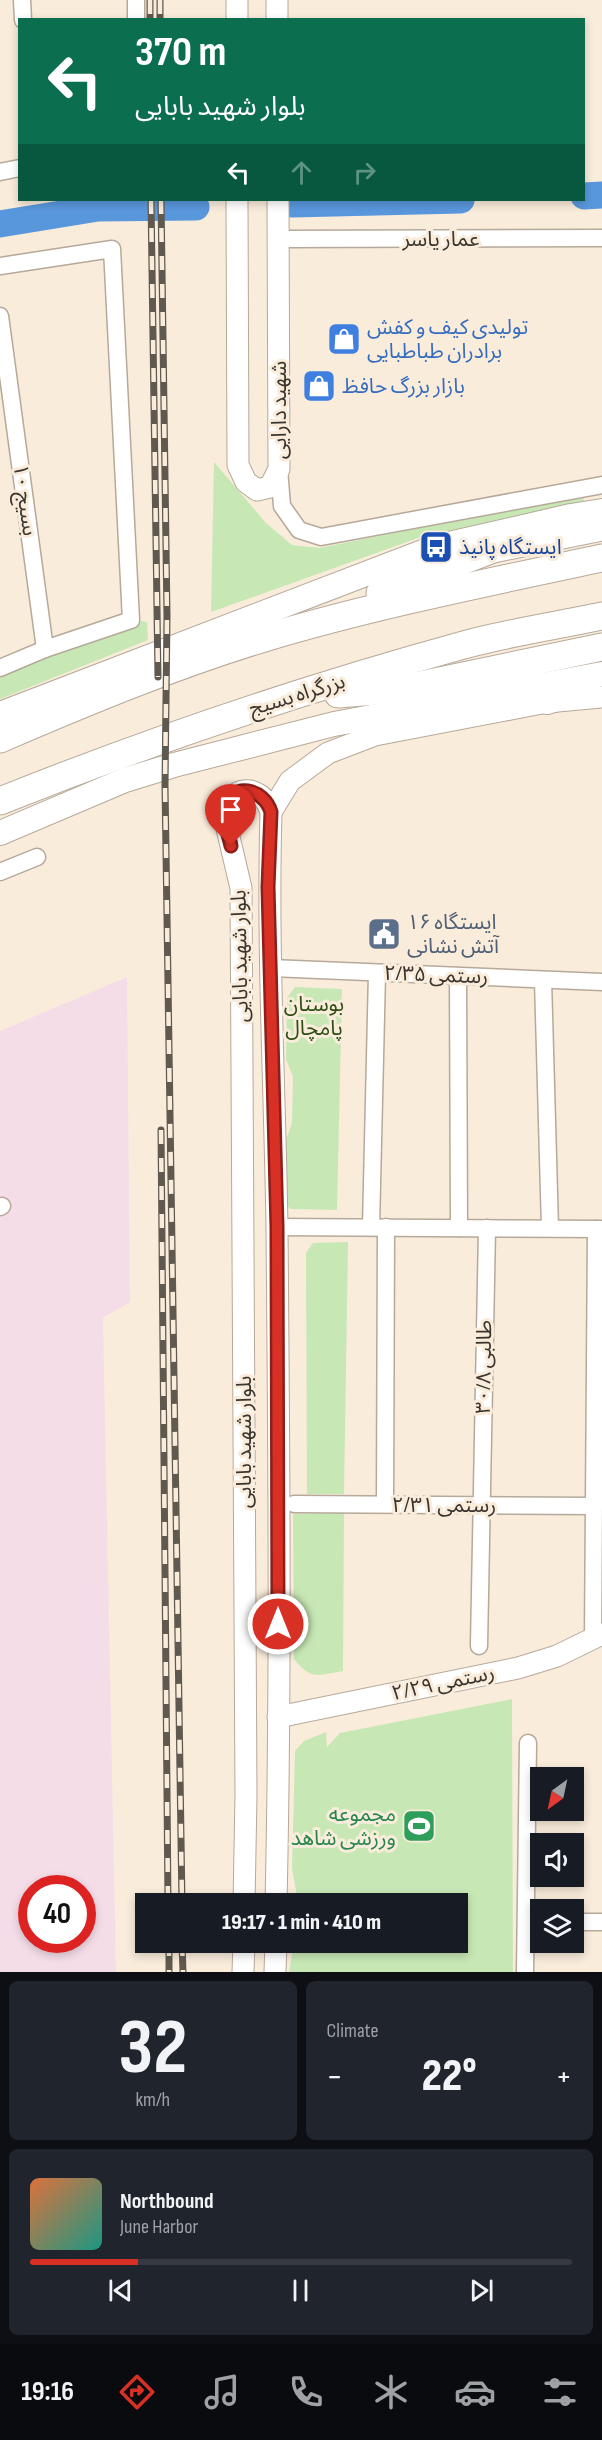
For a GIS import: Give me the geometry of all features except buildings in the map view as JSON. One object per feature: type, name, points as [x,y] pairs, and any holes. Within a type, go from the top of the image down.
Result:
[{"type":"highway","points":[[0,739],[63,711],[264,638],[493,549],[602,527]]},
{"type":"highway","points":[[264,638],[449,590],[602,558]]},
{"type":"highway","name":"بزرگراه بسیج","points":[[0,801],[195,727],[283,699],[462,645],[602,616]]},
{"type":"highway","points":[[283,699],[401,689],[602,646]]},
{"type":"main road","points":[[0,714],[436,547],[602,511]]},
{"type":"main road","points":[[0,833],[125,780],[174,765],[334,724],[602,674]]},
{"type":"main road","points":[[547,702],[602,687]]},
{"type":"street","points":[[22,0],[23,18]]},
{"type":"street","points":[[136,0],[136,18]]},
{"type":"street","points":[[237,0],[237,18]]},
{"type":"street","points":[[277,0],[277,18]]},
{"type":"street","points":[[0,172],[18,168]]},
{"type":"street","name":"شهید دارایی","points":[[237,201],[238,465],[246,482],[257,490],[270,487],[279,469],[278,201]]},
{"type":"street","name":"عمار یاسر","points":[[279,239],[602,238]]},
{"type":"street","points":[[0,266],[112,249],[131,620],[45,648],[0,668]]},
{"type":"street","name":"بسیج ۱۰","points":[[0,316],[45,648]]},
{"type":"street","points":[[279,469],[282,506],[298,530],[321,537],[602,485]]},
{"type":"street","points":[[271,812],[290,781],[328,753],[375,735],[547,702],[602,697]]},
{"type":"street","name":"بلوار شهید بابایی","points":[[244,1893],[246,1783],[241,888],[224,816],[225,807],[230,799],[237,793],[246,791],[262,796],[271,812],[268,887],[277,1227],[276,1893]]},
{"type":"street","points":[[0,872],[37,857]]},
{"type":"street","name":"رستمی ۲/۳۵","points":[[271,968],[602,982]]},
{"type":"street","points":[[376,973],[385,1504]]},
{"type":"street","points":[[458,976],[459,1228]]},
{"type":"street","points":[[543,980],[550,1228]]},
{"type":"street","points":[[277,1227],[599,1229],[594,1506],[597,1636]]},
{"type":"street","name":"طالبی ۳۰/۸","points":[[479,1646],[487,1228]]},
{"type":"street","name":"رستمی ۲/۳۱","points":[[294,1504],[594,1506]]},
{"type":"street","name":"رستمی ۲/۲۹","points":[[278,1717],[518,1668],[557,1656],[597,1636]]},
{"type":"street","points":[[528,1743],[531,1899]]},
{"type":"street","points":[[584,1922],[602,1922]]},
{"type":"street","points":[[525,1972],[530,1936]]},
{"type":"street","points":[[243,1972],[244,1953]]},
{"type":"street","points":[[275,1972],[276,1953]]},
{"type":"shaded area","points":[[127,977],[130,1302],[103,1318],[116,1972],[0,1972],[0,1031]]},
{"type":"green space","points":[[214,462],[266,523],[292,545],[319,548],[583,495],[584,501],[421,537],[211,612]]},
{"type":"green space","points":[[135,620],[147,622],[148,640],[0,699],[0,677]]},
{"type":"green space","name":"بوستان پامچال","points":[[295,987],[342,989],[337,1210],[291,1209],[285,1204],[285,1142],[292,1123],[293,1077],[286,1059],[287,998]]},
{"type":"green space","points":[[348,1242],[344,1494],[307,1494],[306,1253],[313,1243]]},
{"type":"green space","points":[[344,1513],[343,1671],[316,1675],[305,1671],[294,1659],[293,1514]]},
{"type":"green space","name":"مجموعه ورزشی شاهد","points":[[512,1699],[513,1972],[289,1972],[292,1953],[468,1953],[468,1893],[296,1893],[292,1869],[295,1751],[304,1741],[326,1732],[327,1747],[340,1733]]},
{"type":"waterway","points":[[585,196],[602,195]]},
{"type":"waterway","points":[[292,204],[419,201]]},
{"type":"waterway","points":[[0,224],[98,208],[196,207]]},
{"type":"railway","points":[[150,0],[150,18]]},
{"type":"railway","points":[[160,0],[160,18]]},
{"type":"railway","points":[[151,201],[158,677]]},
{"type":"railway","points":[[161,201],[167,616],[165,786],[182,1893]]},
{"type":"railway","points":[[161,1130],[168,1893]]},
{"type":"railway","points":[[169,1953],[169,1972]]},
{"type":"railway","points":[[182,1953],[183,1972]]},
{"type":"place","name":"تولیدی کیف و کفش برادران طباطبایی","points":[[344,339]]},
{"type":"place","name":"بازار بزرگ حافظ","points":[[319,386]]},
{"type":"place","name":"ایستگاه پانیذ","points":[[436,547]]},
{"type":"place","name":"ایستگاه ۱۶ آتش نشانی","points":[[384,934]]},
{"type":"place","name":"مجموعه ورزشی شاهد","points":[[419,1826]]},
{"type":"route","points":[[231,846],[224,816],[225,807],[237,793],[255,792],[268,803],[271,812],[268,887],[277,1227],[278,1624]]}]
